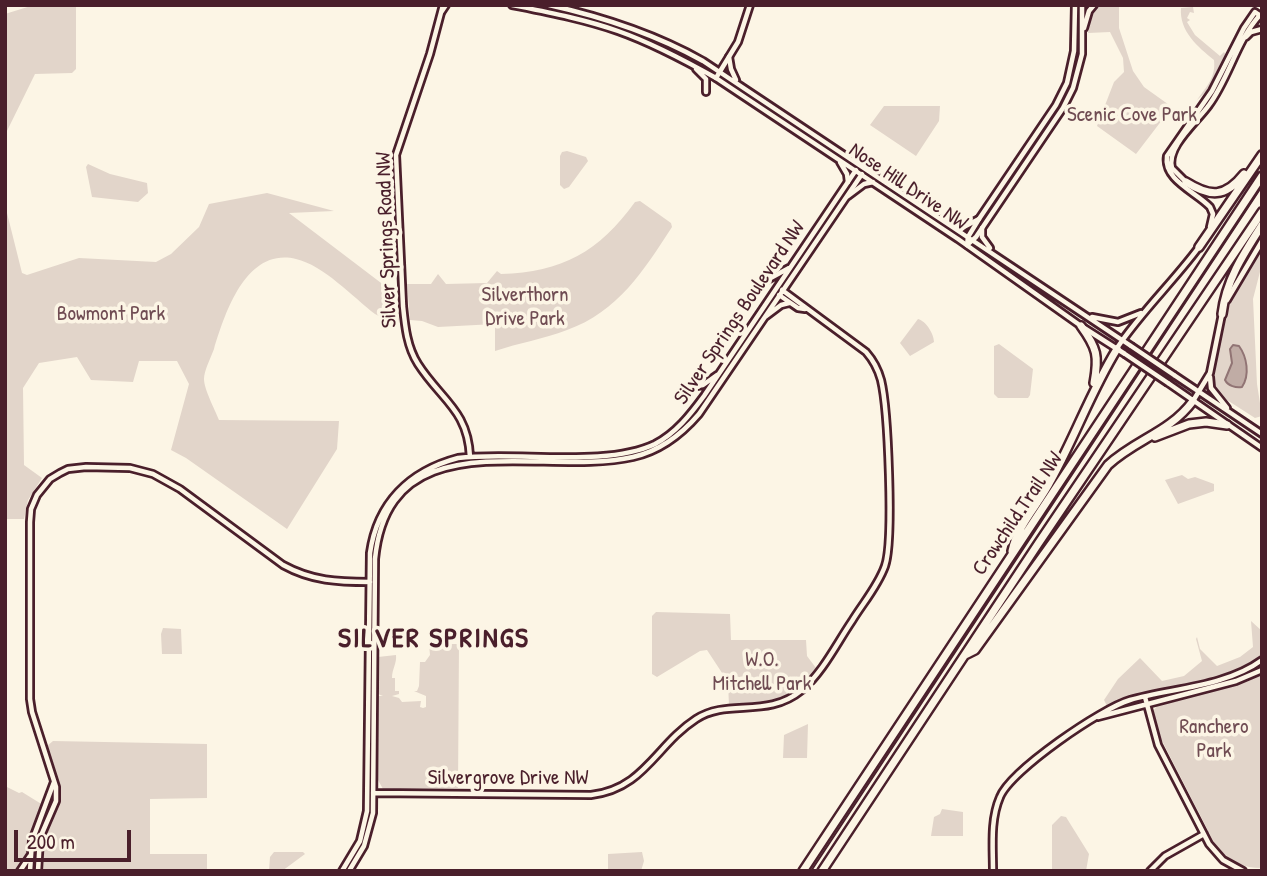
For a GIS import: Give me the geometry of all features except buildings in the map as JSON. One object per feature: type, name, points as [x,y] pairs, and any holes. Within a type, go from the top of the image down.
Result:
[{"type":"highway","points":[[1199,247],[1262,154]]},
{"type":"highway","points":[[1186,182],[1205,192],[1221,192],[1240,179],[1262,154]]},
{"type":"highway","name":"Crowchild Trail NW","points":[[803,871],[1262,176]]},
{"type":"highway","name":"Crowchild Trail NW","points":[[822,871],[1262,212]]},
{"type":"highway","points":[[1222,314],[1238,262],[1262,225]]},
{"type":"highway","points":[[1081,326],[1096,351],[1098,362],[1093,391]]},
{"type":"highway","points":[[1012,555],[1016,537],[1049,484],[1093,391],[1117,349]]},
{"type":"highway","points":[[964,655],[975,650],[1108,465],[1184,414],[1193,401]]},
{"type":"highway","points":[[1151,438],[1189,424],[1206,422],[1227,425]]},
{"type":"street","name":"Nose Hill Drive NW","points":[[512,5],[616,30],[688,62],[716,78],[862,174],[1262,447]]},
{"type":"street","name":"Nose Hill Drive NW","points":[[549,5],[580,12],[656,38],[720,71],[1262,434]]},
{"type":"street","points":[[716,78],[741,35],[750,5]]},
{"type":"street","points":[[967,245],[968,237],[979,219],[1056,105],[1065,86],[1074,51],[1075,5]]},
{"type":"street","points":[[967,245],[982,228],[1069,97],[1079,71],[1082,5]]},
{"type":"street","points":[[1082,40],[1087,17],[1094,5]]},
{"type":"street","name":"Silver Springs Road NW","points":[[443,7],[396,155],[403,306],[410,346],[418,363],[461,418],[468,436],[470,459]]},
{"type":"street","points":[[1245,38],[1262,27],[1257,16]]},
{"type":"street","points":[[1186,182],[1172,168],[1172,154],[1217,93],[1257,16]]},
{"type":"street","points":[[1117,349],[1131,326],[1179,275],[1211,224],[1213,214],[1203,199],[1172,175],[1166,165],[1167,156],[1212,91],[1257,16]]},
{"type":"street","points":[[729,57],[731,69],[741,86]]},
{"type":"street","points":[[688,62],[704,76],[706,92]]},
{"type":"street","points":[[838,158],[848,181]]},
{"type":"street","name":"Silver Springs Boulevard NW","points":[[349,871],[369,830],[372,582],[370,553],[374,530],[393,496],[407,481],[427,468],[458,457],[614,460],[636,456],[660,447],[678,435],[699,414],[764,317],[790,268],[860,164]]},
{"type":"street","name":"Silver Springs Boulevard NW","points":[[780,288],[826,229],[866,169]]},
{"type":"street","points":[[848,196],[864,184],[873,182]]},
{"type":"street","points":[[957,230],[979,219]]},
{"type":"street","points":[[819,224],[826,229]]},
{"type":"street","points":[[982,228],[983,240],[998,256]]},
{"type":"street","points":[[1230,413],[1211,388],[1210,373],[1222,314],[1233,289],[1262,241]]},
{"type":"street","points":[[768,280],[790,268]]},
{"type":"street","name":"Silvergrove Drive NW","points":[[371,793],[591,795],[611,792],[636,777],[697,718],[715,710],[754,709],[776,704],[800,691],[814,677],[873,589],[885,566],[888,553],[888,477],[883,394],[876,366],[860,347],[780,288]]},
{"type":"street","name":"Silver Springs Boulevard NW","points":[[470,459],[603,456],[643,449],[669,435],[684,422],[777,294]]},
{"type":"street","name":"Silvergrove Drive NW","points":[[777,294],[789,303],[806,309]]},
{"type":"street","points":[[764,317],[781,305],[789,303]]},
{"type":"street","points":[[1087,315],[1118,322],[1147,309]]},
{"type":"street","points":[[1193,401],[1210,373]]},
{"type":"street","points":[[690,387],[703,386],[718,375]]},
{"type":"street","points":[[39,869],[40,838],[56,801],[56,787],[30,699],[31,509],[37,495],[50,479],[68,469],[86,467],[130,468],[153,474],[180,489],[296,573],[324,581],[372,582]]},
{"type":"street","points":[[993,871],[996,808],[1004,789],[1016,774],[1115,705],[1221,678],[1262,660]]},
{"type":"street","points":[[1097,717],[1236,681],[1262,670]]},
{"type":"street","points":[[1144,697],[1158,745],[1204,834],[1219,857],[1243,871]]},
{"type":"street","points":[[30,871],[30,855],[37,825],[54,782]]},
{"type":"street","name":"Silver Springs Boulevard NW","points":[[342,871],[362,834],[371,793]]},
{"type":"street","points":[[1150,871],[1165,856],[1204,834]]},
{"type":"street","points":[[20,871],[30,855]]},
{"type":"green space","points":[[34,5],[76,5],[76,69],[72,73],[35,74],[5,135],[5,14]]},
{"type":"green space","name":"Scenic Cove Park","points":[[1102,5],[1119,5],[1119,28],[1133,71],[1144,87],[1172,107],[1136,154],[1097,126],[1114,82],[1124,72],[1123,58],[1110,32],[1088,33],[1092,11]]},
{"type":"green space","points":[[1193,7],[1194,13],[1190,12],[1187,18],[1190,20],[1187,22],[1195,35],[1220,56],[1224,52],[1227,56],[1210,88],[1197,100],[1212,76],[1214,60],[1196,44],[1183,24],[1181,8]]},
{"type":"green space","points":[[884,106],[940,106],[939,121],[916,156],[870,125]]},
{"type":"green space","points":[[567,151],[586,157],[588,161],[569,187],[564,189],[560,185],[560,156]]},
{"type":"green space","points":[[88,164],[110,174],[147,183],[148,193],[138,202],[92,197],[86,167]]},
{"type":"green space","name":"Bowmont Park","points":[[267,193],[334,211],[289,213],[389,289],[396,288],[399,322],[382,324],[381,317],[327,275],[296,259],[279,258],[264,263],[240,286],[224,318],[204,376],[204,383],[219,420],[339,421],[337,449],[287,529],[171,450],[189,384],[177,361],[139,361],[133,382],[91,380],[77,357],[39,363],[23,388],[24,465],[42,478],[28,500],[24,519],[5,519],[5,205],[22,273],[27,275],[79,258],[156,262],[171,254],[199,227],[209,204]]},
{"type":"green space","name":"Silverthorn Drive Park","points":[[640,201],[671,223],[672,227],[628,288],[615,301],[585,322],[558,333],[495,351],[495,324],[438,327],[410,320],[407,284],[431,284],[438,274],[446,284],[487,283],[497,271],[501,274],[523,272],[561,264],[593,246],[635,202]]},
{"type":"green space","points":[[1262,246],[1262,264],[1253,299],[1257,384],[1262,416],[1255,418],[1227,400],[1216,386],[1213,386],[1212,379],[1227,308]]},
{"type":"green space","points":[[918,319],[929,328],[934,342],[910,356],[900,343]]},
{"type":"green space","points":[[999,344],[1033,369],[1028,398],[998,398],[994,394],[994,346]]},
{"type":"green space","points":[[1182,475],[1188,479],[1195,477],[1214,484],[1214,491],[1178,504],[1165,480]]},
{"type":"green space","name":"W.O. Mitchell Park","points":[[656,612],[730,614],[731,640],[806,640],[807,656],[816,668],[799,687],[778,698],[729,706],[728,682],[707,650],[700,651],[657,677],[652,674],[652,616]]},
{"type":"green space","points":[[1251,621],[1262,631],[1262,657],[1212,678],[1107,706],[1104,700],[1118,679],[1140,658],[1162,681],[1184,676],[1202,661],[1197,637],[1200,649],[1217,666],[1240,657],[1253,647]]},
{"type":"green space","points":[[163,628],[181,629],[182,654],[162,654]]},
{"type":"green space","points":[[429,644],[459,644],[458,788],[383,789],[378,780],[378,696],[383,696],[378,694],[378,657],[396,655],[392,678],[395,678],[395,691],[399,691],[399,694],[392,696],[402,702],[421,701],[420,707],[423,708],[426,707],[426,696],[414,691],[417,691],[419,686],[420,662],[425,662],[430,655]]},
{"type":"green space","name":"Ranchero Park","points":[[1262,673],[1262,868],[1238,864],[1218,850],[1157,731],[1153,711],[1159,704],[1241,683]]},
{"type":"green space","points":[[808,724],[807,758],[783,758],[784,735]]},
{"type":"green space","points":[[53,741],[207,744],[207,798],[150,799],[150,854],[207,854],[207,871],[44,871],[41,852],[60,794],[47,746]]},
{"type":"green space","points":[[5,786],[22,792],[43,805],[29,839],[26,859],[16,871],[5,871]]},
{"type":"green space","points":[[942,809],[963,812],[963,836],[931,836],[934,817],[940,814]]},
{"type":"green space","points":[[1061,816],[1066,817],[1089,854],[1086,871],[1052,871],[1052,825]]},
{"type":"green space","points":[[274,852],[305,854],[282,871],[269,871],[270,857]]},
{"type":"green space","points":[[642,852],[644,861],[641,871],[608,871],[608,854]]},
{"type":"shaded area","points":[[1233,345],[1239,346],[1246,361],[1247,372],[1242,387],[1232,386],[1225,380],[1232,363],[1230,349]]},
{"type":"tram line","points":[[811,871],[1262,186]]},
{"type":"district","name":"SILVER SPRINGS","points":[[434,640]]}]
